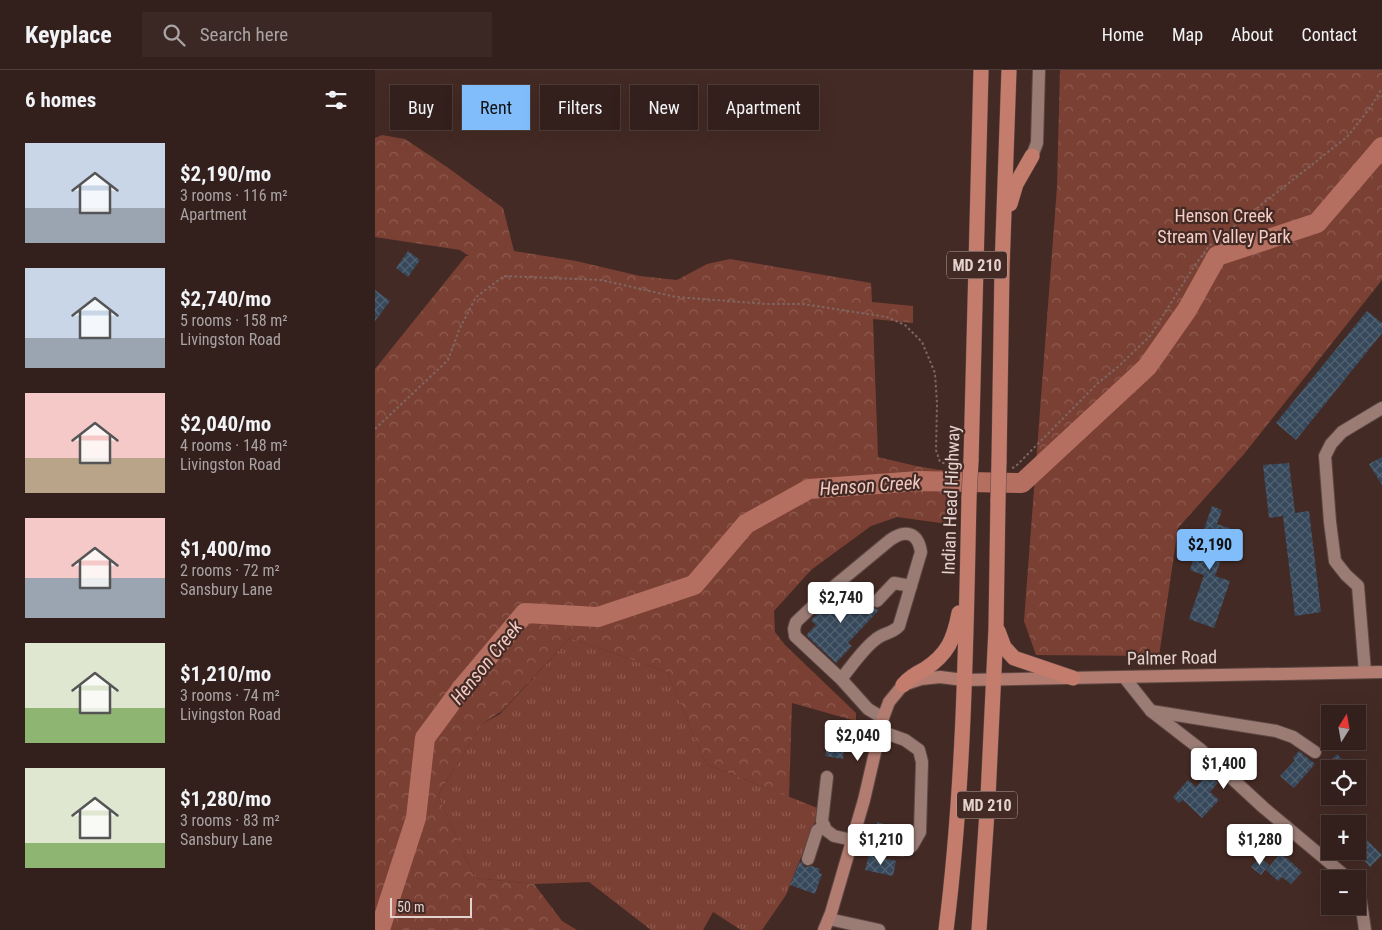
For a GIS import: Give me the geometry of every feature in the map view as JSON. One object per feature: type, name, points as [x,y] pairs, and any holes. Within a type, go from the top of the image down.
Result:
[{"type":"highway","name":"Indian Head Highway","points":[[945,930],[954,862],[961,766],[969,497],[964,464],[981,70]]},
{"type":"highway","name":"MD 210","points":[[979,930],[997,628],[998,499],[1001,465],[1004,224],[1009,70]]},
{"type":"highway","points":[[1004,224],[1016,184],[1032,156],[1024,156],[1017,153],[1007,137]]},
{"type":"highway","points":[[903,685],[912,675],[925,669],[939,658],[950,645],[955,634],[967,573]]},
{"type":"highway","points":[[997,628],[1004,647],[1014,658],[1073,678]]},
{"type":"main road","name":"Palmer Road","points":[[903,685],[921,679],[940,677],[964,680],[993,680],[1382,672]]},
{"type":"main road","points":[[827,924],[864,800],[881,724],[889,702],[903,685]]},
{"type":"street","points":[[1032,156],[1037,142],[1039,70]]},
{"type":"street","points":[[1365,672],[1358,586],[1335,561],[1325,456],[1331,444],[1342,432],[1382,408]]},
{"type":"street","points":[[827,777],[822,821],[825,830],[834,836],[902,850],[912,846],[921,832],[922,762],[919,750],[881,724],[841,679],[795,636],[794,629],[796,622],[832,588],[898,535],[906,534],[915,537],[921,552],[899,626],[893,632],[873,640],[841,679]]},
{"type":"street","points":[[877,600],[893,583],[911,586]]},
{"type":"street","points":[[1124,677],[1151,711],[1200,749],[1264,808],[1338,870]]},
{"type":"street","points":[[1151,711],[1276,731],[1293,737],[1315,752]]},
{"type":"street","points":[[808,858],[817,831],[824,826]]},
{"type":"street","points":[[1363,915],[1365,930]]},
{"type":"street","points":[[827,924],[879,930]]},
{"type":"path","points":[[1001,465],[1015,467],[1098,384],[1150,336],[1209,246],[1347,137],[1370,108],[1382,88]]},
{"type":"path","points":[[375,429],[448,360],[459,330],[476,297],[504,276],[601,280],[676,297],[767,304],[803,304],[887,317],[905,325],[922,342],[935,373],[937,404],[936,450],[940,462],[964,464]]},
{"type":"green space","name":"Henson Creek Stream Valley Park","points":[[1060,70],[1382,70],[1382,280],[1244,454],[1178,528],[1159,656],[1036,655],[1024,621],[1057,187]]},
{"type":"green space","points":[[382,135],[405,139],[503,208],[514,251],[576,261],[640,276],[677,280],[707,264],[730,259],[871,283],[872,302],[913,306],[913,323],[873,319],[878,457],[952,472],[948,524],[897,517],[871,526],[811,570],[774,611],[775,632],[785,645],[856,713],[856,721],[792,703],[789,797],[706,764],[667,672],[570,638],[502,711],[482,724],[438,795],[475,878],[534,884],[562,921],[577,930],[375,930],[375,369],[466,256],[469,256],[460,250],[375,237],[375,138]]},
{"type":"green space","points":[[570,638],[667,672],[706,764],[820,809],[786,895],[762,930],[741,930],[713,912],[703,930],[651,930],[589,882],[534,884],[475,878],[438,795],[482,724],[500,714]]},
{"type":"building","points":[[408,251],[420,260],[408,277],[396,268]]},
{"type":"building","points":[[375,290],[390,301],[375,321]]},
{"type":"building","points":[[1367,311],[1382,323],[1382,333],[1296,440],[1276,423]]},
{"type":"building","points":[[1382,457],[1382,485],[1369,464]]},
{"type":"building","points":[[1289,463],[1295,513],[1309,511],[1321,612],[1295,616],[1283,516],[1269,518],[1263,465]]},
{"type":"building","points":[[1212,506],[1222,510],[1217,524],[1232,529],[1215,576],[1230,581],[1214,628],[1189,619],[1204,575],[1190,570]]},
{"type":"building","points":[[854,586],[869,600],[871,607],[879,610],[848,643],[852,646],[836,663],[806,635],[816,625],[811,620],[822,609],[827,614]]},
{"type":"building","points":[[828,743],[845,746],[843,759],[825,756]]},
{"type":"building","points":[[1299,751],[1315,764],[1294,788],[1280,776],[1295,760],[1293,758]]},
{"type":"building","points":[[1337,754],[1343,760],[1331,760]]},
{"type":"building","points":[[1208,774],[1218,783],[1210,792],[1219,800],[1202,818],[1183,800],[1179,803],[1173,797],[1188,780],[1196,787]]},
{"type":"building","points":[[877,822],[901,829],[898,841],[874,834]]},
{"type":"building","points":[[1366,839],[1382,855],[1370,867],[1364,860],[1366,860]]},
{"type":"building","points":[[1281,853],[1302,872],[1291,884],[1282,877],[1278,881],[1266,870]]},
{"type":"building","points":[[869,855],[896,861],[893,876],[865,870]]},
{"type":"building","points":[[1260,857],[1269,865],[1261,875],[1251,867]]},
{"type":"building","points":[[800,861],[805,867],[812,866],[820,869],[819,873],[822,874],[815,894],[790,885]]},
{"type":"waterway","name":"Henson Creek","points":[[375,930],[381,926],[416,818],[425,738],[462,688],[525,613],[598,617],[694,585],[746,524],[809,489],[919,481],[1022,483],[1147,367],[1187,310],[1217,256],[1317,223],[1382,147]]}]
